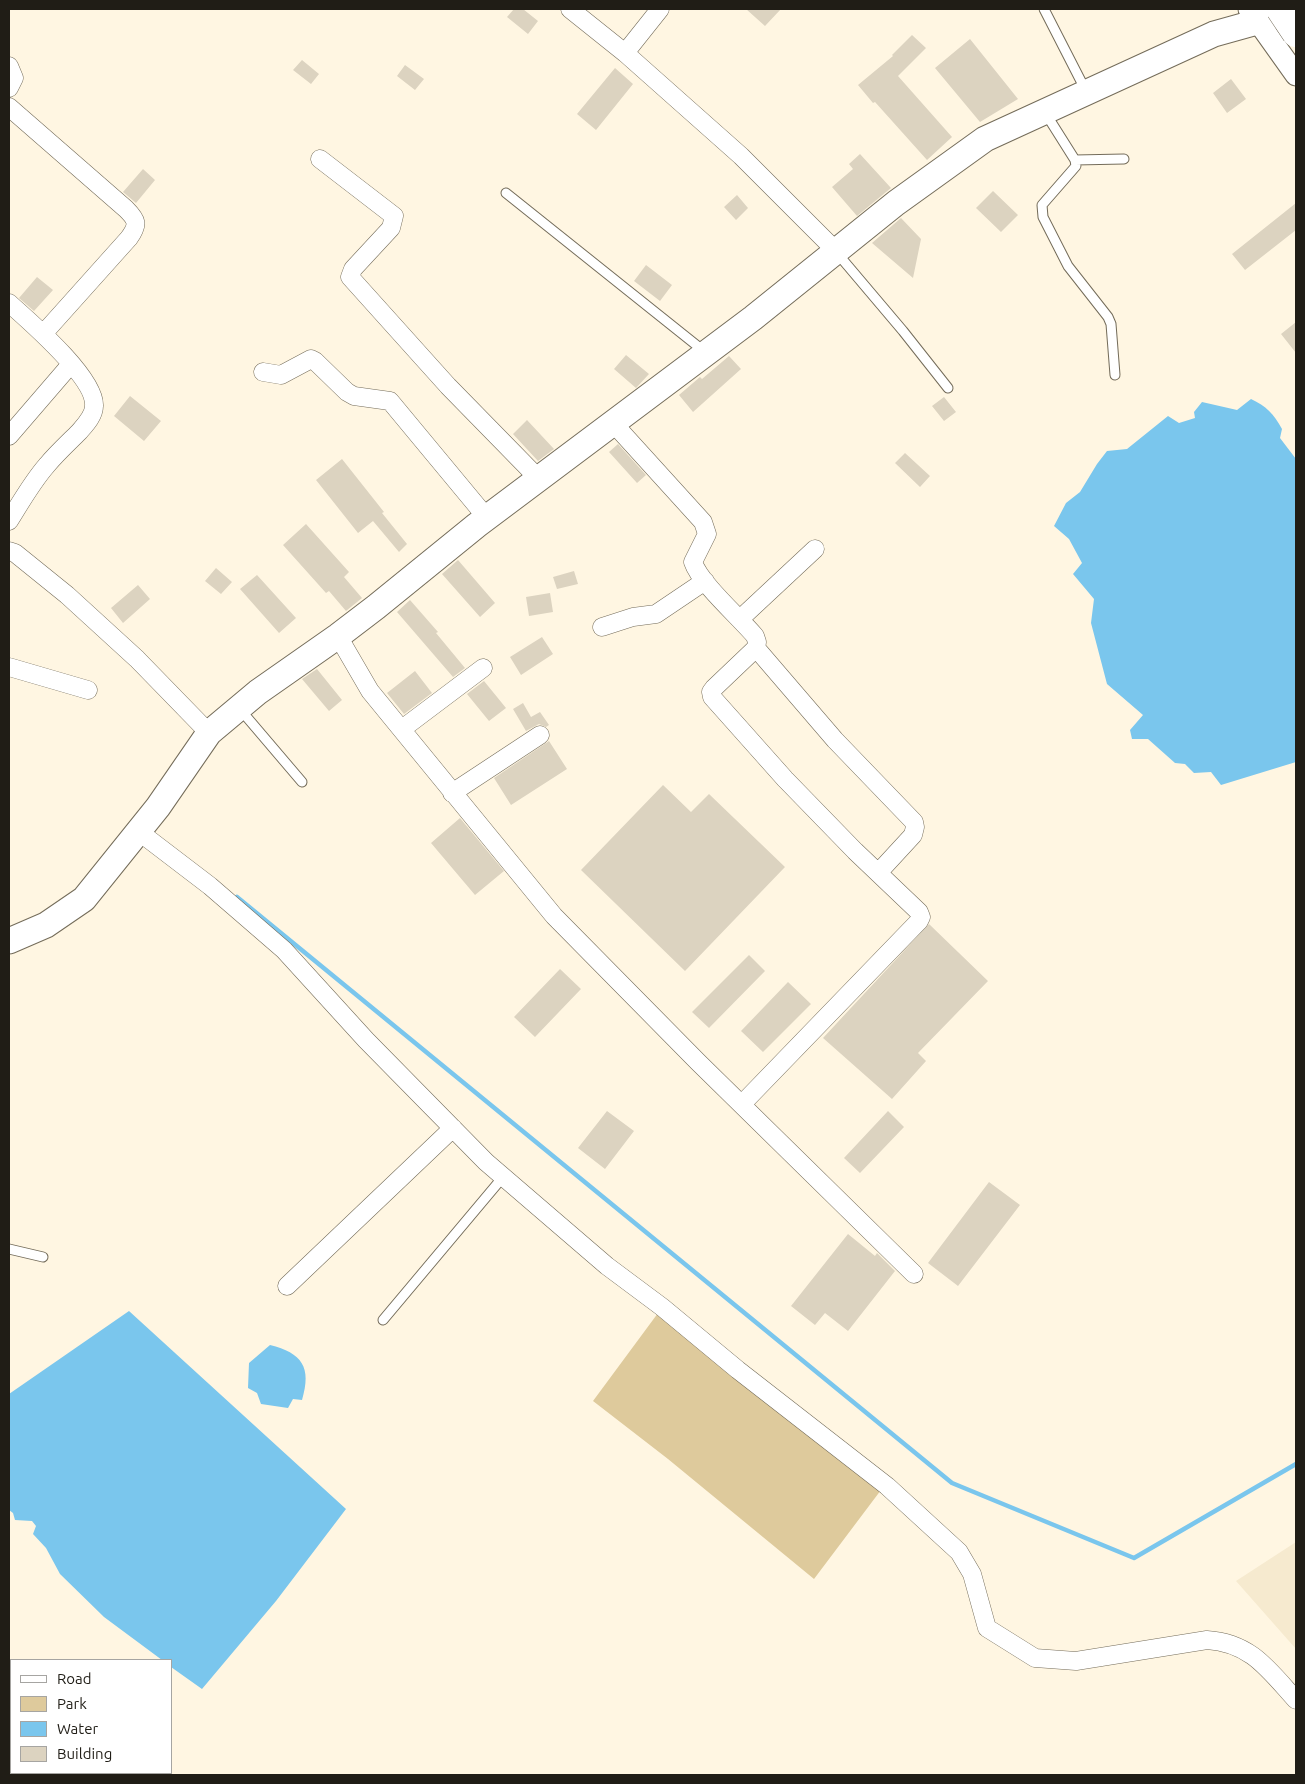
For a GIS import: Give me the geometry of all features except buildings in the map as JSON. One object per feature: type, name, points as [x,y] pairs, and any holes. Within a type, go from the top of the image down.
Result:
[{"type":"main road","points":[[9,941],[46,925],[84,899],[158,807],[209,733],[258,692],[338,636],[487,518],[707,353],[896,203],[985,139],[1262,13],[1295,9]]},
{"type":"main road","points":[[1262,13],[1296,33]]},
{"type":"street","points":[[570,9],[625,53],[741,156],[836,251]]},
{"type":"street","points":[[625,53],[660,9]]},
{"type":"street","points":[[1262,13],[1296,75]]},
{"type":"street","points":[[9,66],[14,78],[9,88]]},
{"type":"street","points":[[9,107],[126,209],[136,224],[135,230],[129,238],[43,334]]},
{"type":"street","points":[[320,159],[394,216],[391,228],[352,269],[350,277],[448,386],[539,479]]},
{"type":"street","points":[[9,303],[43,334],[71,364],[92,392],[94,407],[82,428],[48,464],[30,488],[9,522]]},
{"type":"street","points":[[263,372],[281,375],[311,359],[347,392],[354,396],[390,401],[487,518]]},
{"type":"street","points":[[9,436],[71,364]]},
{"type":"street","points":[[614,424],[703,522],[707,534],[693,562],[695,568],[755,636],[756,648],[835,740],[914,822],[913,835],[878,873]]},
{"type":"street","points":[[740,619],[815,548]]},
{"type":"street","points":[[9,551],[67,595],[137,659],[209,733]]},
{"type":"street","points":[[602,627],[633,617],[656,614],[705,581]]},
{"type":"street","points":[[338,636],[370,691],[554,916],[698,1062],[914,1274]]},
{"type":"street","points":[[742,1104],[919,920],[920,916],[919,912],[785,779],[712,696],[711,692],[714,688],[756,648]]},
{"type":"street","points":[[9,667],[88,690]]},
{"type":"street","points":[[402,730],[483,668]]},
{"type":"street","points":[[452,793],[540,735]]},
{"type":"street","points":[[138,831],[210,886],[284,950],[366,1040],[486,1162],[607,1266],[662,1307],[738,1370],[887,1486],[940,1534],[959,1552],[972,1574],[987,1628],[993,1633],[1035,1658],[1076,1661],[1207,1640],[1225,1641],[1252,1655],[1272,1673],[1296,1700]]},
{"type":"street","points":[[287,1286],[453,1128]]},
{"type":"lane","points":[[1044,9],[1087,93]]},
{"type":"lane","points":[[1045,111],[1075,160],[1076,166],[1042,205],[1043,217],[1068,266],[1108,317],[1111,324],[1114,374]]},
{"type":"lane","points":[[1075,160],[1124,159]]},
{"type":"lane","points":[[506,193],[707,353]]},
{"type":"lane","points":[[836,251],[948,388]]},
{"type":"lane","points":[[239,708],[302,782]]},
{"type":"lane","points":[[383,1320],[503,1176]]},
{"type":"lane","points":[[9,1249],[43,1256]]},
{"type":"shaded area","points":[[1296,1542],[1296,1649],[1236,1581]]},
{"type":"green space","points":[[661,1309],[884,1486],[814,1579],[668,1459],[593,1401]]},
{"type":"water","points":[[1251,399],[1269,411],[1276,419],[1282,429],[1280,438],[1296,459],[1296,762],[1221,785],[1211,772],[1194,773],[1185,764],[1175,763],[1148,739],[1132,739],[1130,730],[1143,715],[1107,684],[1091,623],[1094,599],[1073,574],[1082,563],[1069,539],[1054,526],[1066,503],[1080,492],[1107,451],[1127,449],[1168,416],[1179,423],[1195,418],[1194,412],[1202,402],[1237,410]]},
{"type":"water","points":[[129,1311],[346,1509],[276,1601],[202,1689],[172,1668],[172,1659],[161,1659],[104,1617],[60,1574],[46,1548],[33,1534],[36,1526],[32,1521],[15,1520],[13,1513],[9,1510],[9,1394]]},
{"type":"water","points":[[270,1345],[290,1352],[297,1357],[305,1370],[306,1379],[302,1400],[293,1399],[288,1408],[261,1404],[257,1393],[248,1388],[249,1363]]},
{"type":"waterway","points":[[237,897],[952,1483],[1134,1558],[1296,1464]]}]
